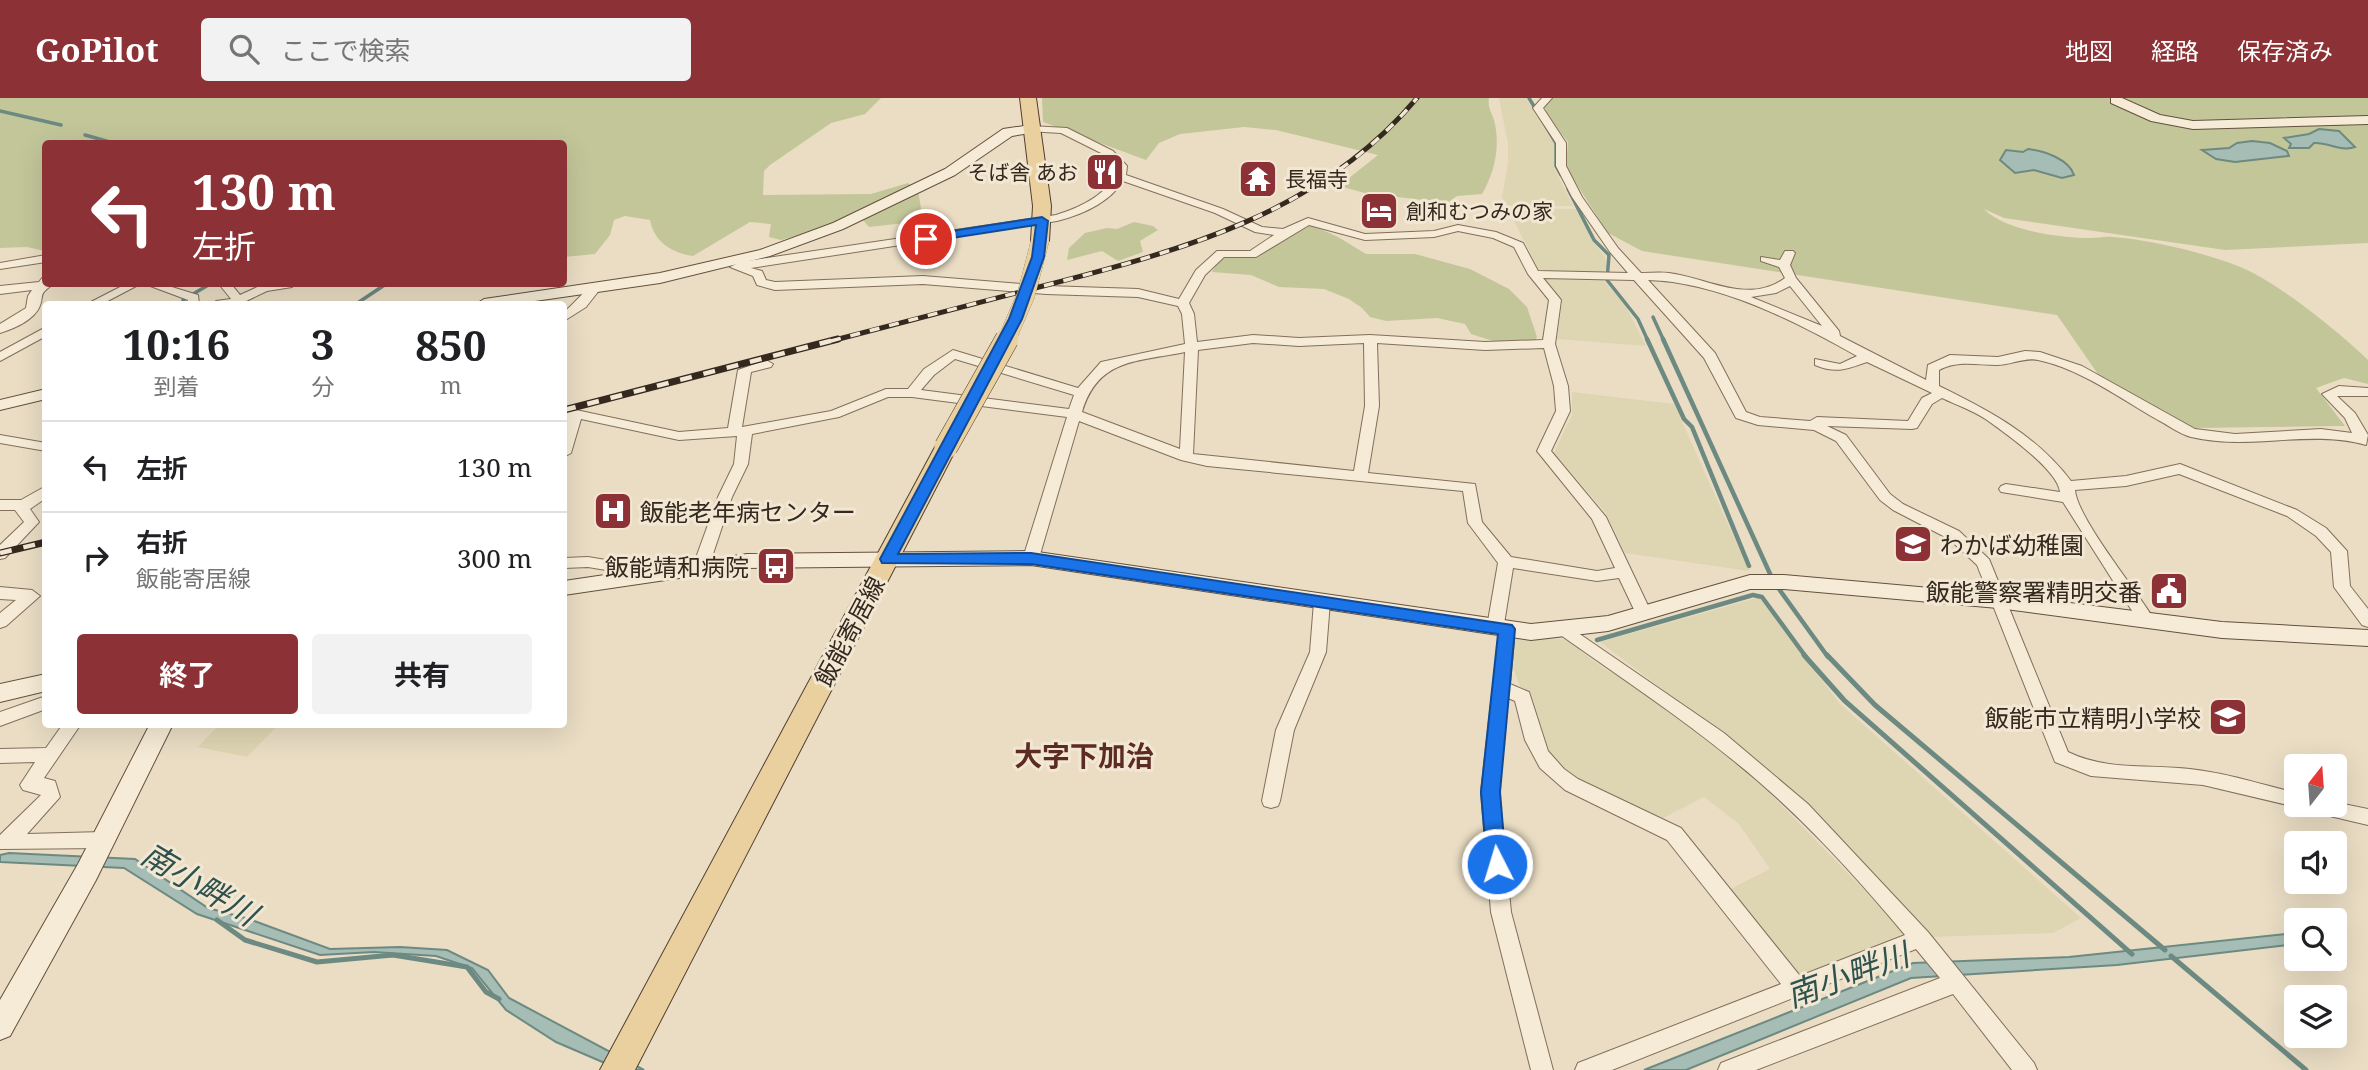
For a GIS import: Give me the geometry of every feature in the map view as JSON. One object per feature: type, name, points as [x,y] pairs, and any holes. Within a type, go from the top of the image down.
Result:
[{"type":"main road","name":"飯能寄居線","points":[[623,1058],[1016,319],[1032,279],[1041,231],[1042,206],[1028,98]]},
{"type":"street","points":[[1547,98],[1538,108],[1561,144],[1561,166],[1577,197],[1636,276],[1710,356],[1741,415],[1758,421],[1817,426],[1841,438],[1885,497],[1898,507],[1954,535],[1984,563],[2061,757],[2073,764],[2103,770],[2192,776],[2284,797]]},
{"type":"street","points":[[2116,100],[2156,118],[2193,125],[2368,120]]},
{"type":"street","points":[[505,301],[730,265],[1041,231],[1082,210],[1114,185],[1121,177],[1122,166],[1109,153],[1063,130],[1031,129],[1008,132],[961,166],[838,226],[730,265]]},
{"type":"street","points":[[1121,177],[1219,211],[1259,230],[1284,233]]},
{"type":"street","points":[[1183,303],[1200,273],[1221,253],[1252,255],[1284,233],[1308,221],[1366,237],[1434,234],[1458,228],[1496,236],[1519,245],[1534,274],[1555,300],[1549,344],[1561,386],[1563,411],[1544,451],[1599,517],[1644,614]]},
{"type":"street","points":[[2,266],[42,259]]},
{"type":"street","points":[[1765,259],[1786,259],[1791,279],[1839,340]]},
{"type":"street","points":[[730,265],[758,274],[761,282],[775,286],[923,280],[1046,290],[1138,293],[1183,303],[1189,314],[1191,347],[1186,457]]},
{"type":"street","points":[[1534,274],[1669,277],[1730,293],[1808,323],[1868,357],[1999,423],[2048,461],[2147,621]]},
{"type":"street","points":[[1730,293],[1767,293],[1779,289],[1791,279]]},
{"type":"street","points":[[0,290],[42,285]]},
{"type":"street","points":[[0,329],[33,311],[36,304],[34,296],[44,287]]},
{"type":"street","points":[[98,301],[121,287]]},
{"type":"street","points":[[160,287],[194,298],[194,301]]},
{"type":"street","points":[[237,301],[270,287]]},
{"type":"street","points":[[567,314],[582,304],[594,288]]},
{"type":"street","points":[[0,357],[42,333]]},
{"type":"street","points":[[1031,558],[1081,393],[1106,365],[1191,347],[1253,339],[1300,342],[1370,339],[1485,346],[1549,344]]},
{"type":"street","points":[[1360,478],[1372,406],[1370,339]]},
{"type":"street","points":[[912,393],[929,372],[953,354],[1081,393]]},
{"type":"street","points":[[1937,391],[1933,368],[1950,359],[1998,361],[2025,355],[2040,356],[2077,369],[2192,433],[2235,438],[2321,433],[2365,440]]},
{"type":"street","points":[[1820,362],[1833,369],[1846,368],[1868,357]]},
{"type":"street","points":[[701,566],[741,464],[740,430],[745,370],[766,364]]},
{"type":"street","points":[[2365,440],[2350,415],[2335,404],[2329,394],[2339,390],[2368,392]]},
{"type":"street","points":[[1817,426],[1816,421],[1912,425],[1927,401],[1937,391]]},
{"type":"street","points":[[567,434],[570,416],[679,436],[740,430],[834,414],[886,393],[912,393],[1074,414],[1207,463],[1360,478],[1440,482],[1470,487],[1475,523],[1506,562],[1597,576],[1624,572]]},
{"type":"street","points":[[0,405],[42,395]]},
{"type":"street","points":[[0,439],[42,446]]},
{"type":"street","points":[[2006,489],[2067,492],[2180,469],[2292,513],[2322,532],[2339,551],[2342,587],[2368,621]]},
{"type":"street","points":[[0,505],[24,505],[42,494]]},
{"type":"street","points":[[4,548],[32,522],[22,510],[24,505]]},
{"type":"street","points":[[567,588],[747,561],[1031,558],[1501,628],[1568,632],[1604,626],[1729,587],[1763,582],[1998,601],[2246,632],[2368,638]]},
{"type":"street","points":[[567,563],[588,562],[654,573]]},
{"type":"street","points":[[1506,562],[1501,628],[1501,687],[1490,792],[1501,912],[1542,1070]]},
{"type":"street","points":[[0,593],[32,596],[0,622]]},
{"type":"street","points":[[1271,801],[1285,730],[1318,652],[1322,602]]},
{"type":"street","points":[[1568,632],[1765,776],[1834,843],[1925,944],[2026,1070]]},
{"type":"street","points":[[0,693],[42,683]]},
{"type":"street","points":[[1501,687],[1522,697],[1538,749],[1559,777],[1649,819],[1674,834],[1796,987]]},
{"type":"street","points":[[0,719],[42,703]]},
{"type":"street","points":[[4,841],[51,797],[49,786],[29,785],[70,728]]},
{"type":"street","points":[[0,1027],[87,872],[160,728]]},
{"type":"street","points":[[0,756],[51,755]]},
{"type":"street","points":[[2347,812],[2368,817]]},
{"type":"street","points":[[4,841],[102,843]]},
{"type":"street","points":[[1586,1070],[1796,987],[1925,944]]},
{"type":"street","points":[[1728,1070],[1955,982]]},
{"type":"shaded area","points":[[1499,98],[1526,98],[1554,143],[1554,168],[1573,206],[1507,206],[1502,197],[1508,163],[1508,144]]},
{"type":"shaded area","points":[[1508,209],[1577,209],[1592,240],[1605,257],[1607,267],[1602,274],[1540,272]]},
{"type":"shaded area","points":[[1542,279],[1602,279],[1625,305],[1646,346],[1557,339],[1562,303]]},
{"type":"shaded area","points":[[1572,392],[1674,404],[1749,571],[1625,553],[1606,513],[1554,453],[1572,415]]},
{"type":"shaded area","points":[[1760,597],[1839,703],[2081,918],[2053,933],[1929,937],[1774,774],[1600,642]]},
{"type":"shaded area","points":[[1520,636],[1572,640],[1582,652],[1606,670],[1626,678],[1753,776],[1906,933],[1796,977],[1730,889],[1770,869],[1739,824],[1704,797],[1661,819],[1571,779],[1543,749],[1511,661],[1512,639]]},
{"type":"shaded area","points":[[216,728],[275,728],[247,757],[198,747]]},
{"type":"green space","points":[[0,98],[881,98],[865,114],[831,123],[770,165],[764,171],[763,195],[871,194],[908,183],[918,190],[923,221],[869,227],[862,219],[781,240],[769,237],[771,224],[750,222],[693,256],[665,245],[655,234],[650,220],[625,216],[614,220],[610,235],[595,254],[567,257],[567,140],[42,140],[42,250],[27,247],[0,248]]},
{"type":"green space","points":[[1042,98],[1489,98],[1496,134],[1496,152],[1490,178],[1482,194],[1457,196],[1447,203],[1365,193],[1339,186],[1378,155],[1276,130],[1244,127],[1180,134],[1159,143],[1146,160],[1043,122]]},
{"type":"green space","points":[[1551,98],[2368,98],[2368,243],[2225,250],[2004,218],[1984,209],[2006,223],[2035,232],[2065,237],[2110,237],[2143,241],[2192,251],[2238,266],[2288,295],[2356,348],[2368,360],[2368,384],[2344,378],[2316,388],[2345,426],[2193,428],[2100,377],[2057,315],[1642,251],[1608,233],[1566,168],[1568,142],[1547,115],[1545,107]]},
{"type":"green space","points":[[1134,222],[1153,226],[1158,230],[1140,241],[1143,252],[1118,261],[1102,251],[1067,260],[1069,248],[1085,233],[1107,228],[1117,229]]},
{"type":"green space","points":[[1309,224],[1366,254],[1415,254],[1470,269],[1509,289],[1527,307],[1537,337],[1535,340],[1493,341],[1471,334],[1465,324],[1437,318],[1386,321],[1370,317],[1349,299],[1324,289],[1279,287],[1251,275],[1212,272],[1221,257],[1249,258]]},
{"type":"water","points":[[2319,129],[2339,131],[2355,147],[2314,143],[2309,148],[2289,148],[2291,144],[2284,138],[2309,134]]},
{"type":"water","points":[[2237,143],[2270,143],[2287,151],[2289,156],[2235,162],[2216,159],[2202,150],[2229,148]]},
{"type":"water","points":[[2028,149],[2061,160],[2074,175],[2062,178],[2034,170],[2015,173],[2000,160],[2006,150],[2023,152]]},
{"type":"water","points":[[9,853],[135,859],[208,908],[249,919],[330,949],[400,947],[447,950],[488,970],[509,998],[644,1070],[621,1070],[556,1042],[506,1010],[472,968],[436,956],[374,952],[320,955],[197,914],[124,868],[0,862],[0,855]]},
{"type":"water","points":[[2284,934],[2284,945],[2117,965],[1911,978],[1686,1070],[1644,1070],[1913,963],[2069,957]]},
{"type":"waterway","points":[[1529,98],[1556,143],[1556,166],[1561,175]]},
{"type":"waterway","points":[[0,111],[61,125]]},
{"type":"waterway","points":[[85,135],[103,140]]},
{"type":"waterway","points":[[1568,189],[1594,240],[1609,255],[1607,280],[1638,319],[1648,341]]},
{"type":"waterway","points":[[183,301],[205,287]]},
{"type":"waterway","points":[[360,301],[382,287]]},
{"type":"waterway","points":[[1653,317],[1664,341]]},
{"type":"waterway","points":[[1647,339],[1684,419],[1692,427],[1749,566]]},
{"type":"waterway","points":[[1663,339],[1771,576]]},
{"type":"waterway","points":[[1779,589],[1828,657]]},
{"type":"waterway","points":[[1597,640],[1753,595],[1762,597],[1806,657]]},
{"type":"waterway","points":[[1804,655],[1844,700],[2132,954]]},
{"type":"waterway","points":[[1827,655],[1875,705],[2165,950]]},
{"type":"waterway","name":"南小畔川","points":[[217,920],[245,940],[317,962],[393,955],[467,967],[486,992],[499,999]]},
{"type":"waterway","points":[[2171,956],[2306,1070]]},
{"type":"railway","points":[[831,341],[1147,258],[1246,222],[1293,199],[1338,171],[1379,138],[1417,98]]},
{"type":"railway","points":[[567,409],[838,339]]},
{"type":"railway","points":[[0,553],[42,543]]},
{"type":"place","name":"そば舎 あお","points":[[1105,172]]},
{"type":"place","name":"長福寺","points":[[1258,179]]},
{"type":"place","name":"創和むつみの家","points":[[1379,211]]},
{"type":"place","name":"飯能老年病センター","points":[[613,511]]},
{"type":"place","name":"わかば幼稚園","points":[[1913,544]]},
{"type":"place","name":"飯能靖和病院","points":[[776,566]]},
{"type":"place","name":"飯能警察署精明交番","points":[[2169,591]]},
{"type":"place","name":"飯能市立精明小学校","points":[[2228,717]]},
{"type":"district","name":"大字下加治","points":[[1084,755]]},
{"type":"route","points":[[926,239],[1042,221],[1038,257],[1016,319],[887,559],[1031,558],[1507,629],[1490,792],[1497,864]]}]
